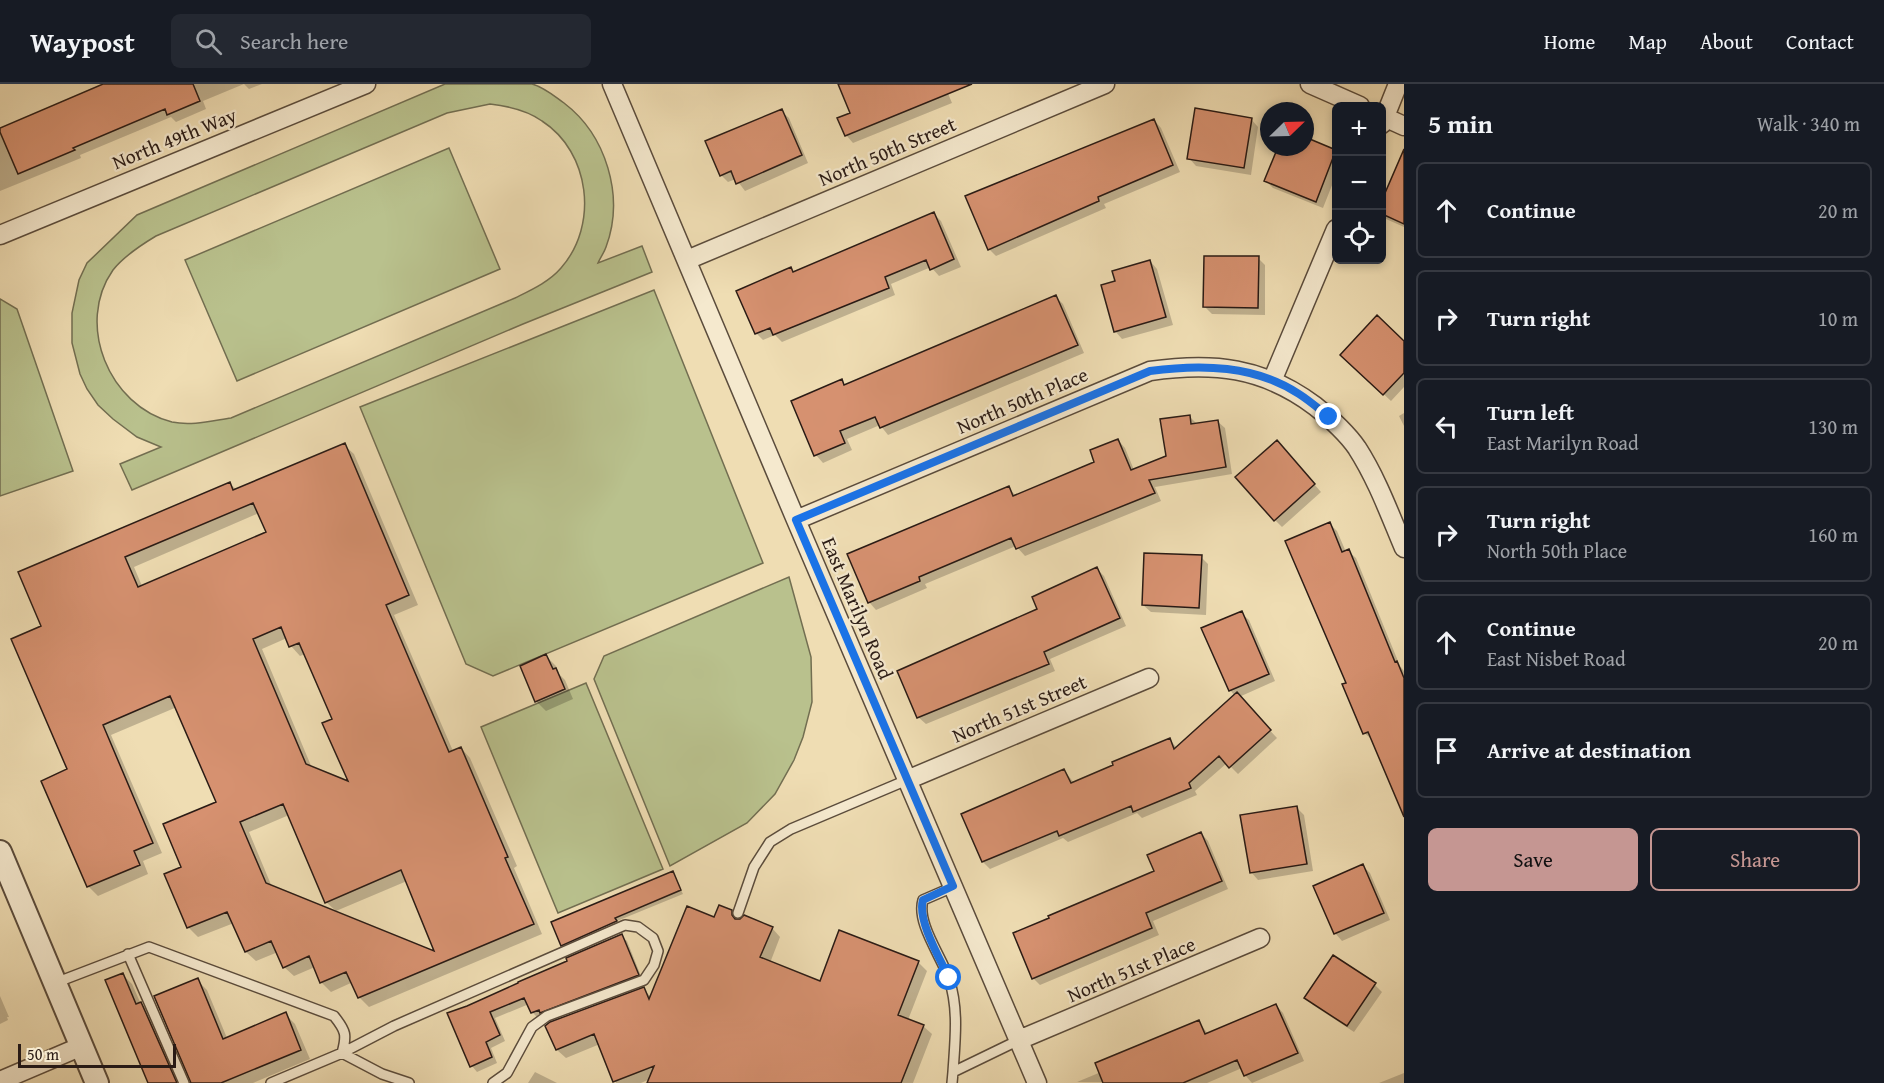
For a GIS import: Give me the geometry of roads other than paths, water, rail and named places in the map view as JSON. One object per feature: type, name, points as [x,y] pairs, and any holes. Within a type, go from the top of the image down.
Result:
[{"type":"street","name":"North 49th Way","points":[[0,235],[366,84]]},
{"type":"street","name":"East Marilyn Road","points":[[612,84],[1037,1083]]},
{"type":"street","name":"North 50th Street","points":[[687,260],[1105,84]]},
{"type":"street","points":[[1310,84],[1351,102]]},
{"type":"street","points":[[1386,110],[1398,84]]},
{"type":"street","points":[[1386,120],[1404,126]]},
{"type":"street","points":[[1272,381],[1332,238]]},
{"type":"street","name":"North 50th Place","points":[[796,520],[1150,371],[1179,367],[1213,367],[1255,374],[1272,381],[1298,394],[1329,417],[1356,447],[1376,482],[1404,548]]},
{"type":"street","name":"North 51st Street","points":[[907,780],[1149,678]]},
{"type":"street","points":[[0,852],[97,1083]]},
{"type":"street","name":"North 51st Place","points":[[1019,1040],[1260,938]]},
{"type":"street","points":[[0,1081],[82,1046]]},
{"type":"lane","points":[[738,913],[754,867],[770,842],[791,829],[907,780]]},
{"type":"lane","points":[[952,1083],[955,1003],[949,978],[924,923],[920,908],[923,900],[953,886]]},
{"type":"lane","points":[[271,1083],[342,1053],[394,1026],[625,925],[638,927],[653,938],[658,951],[654,965],[644,980],[547,1016],[532,1027],[507,1073],[493,1083]]},
{"type":"lane","points":[[55,983],[149,946],[334,1017],[344,1028],[345,1041],[342,1053]]},
{"type":"lane","points":[[128,954],[184,1083]]},
{"type":"lane","points":[[953,1072],[1019,1040]]},
{"type":"lane","points":[[342,1053],[382,1074],[409,1083]]}]
